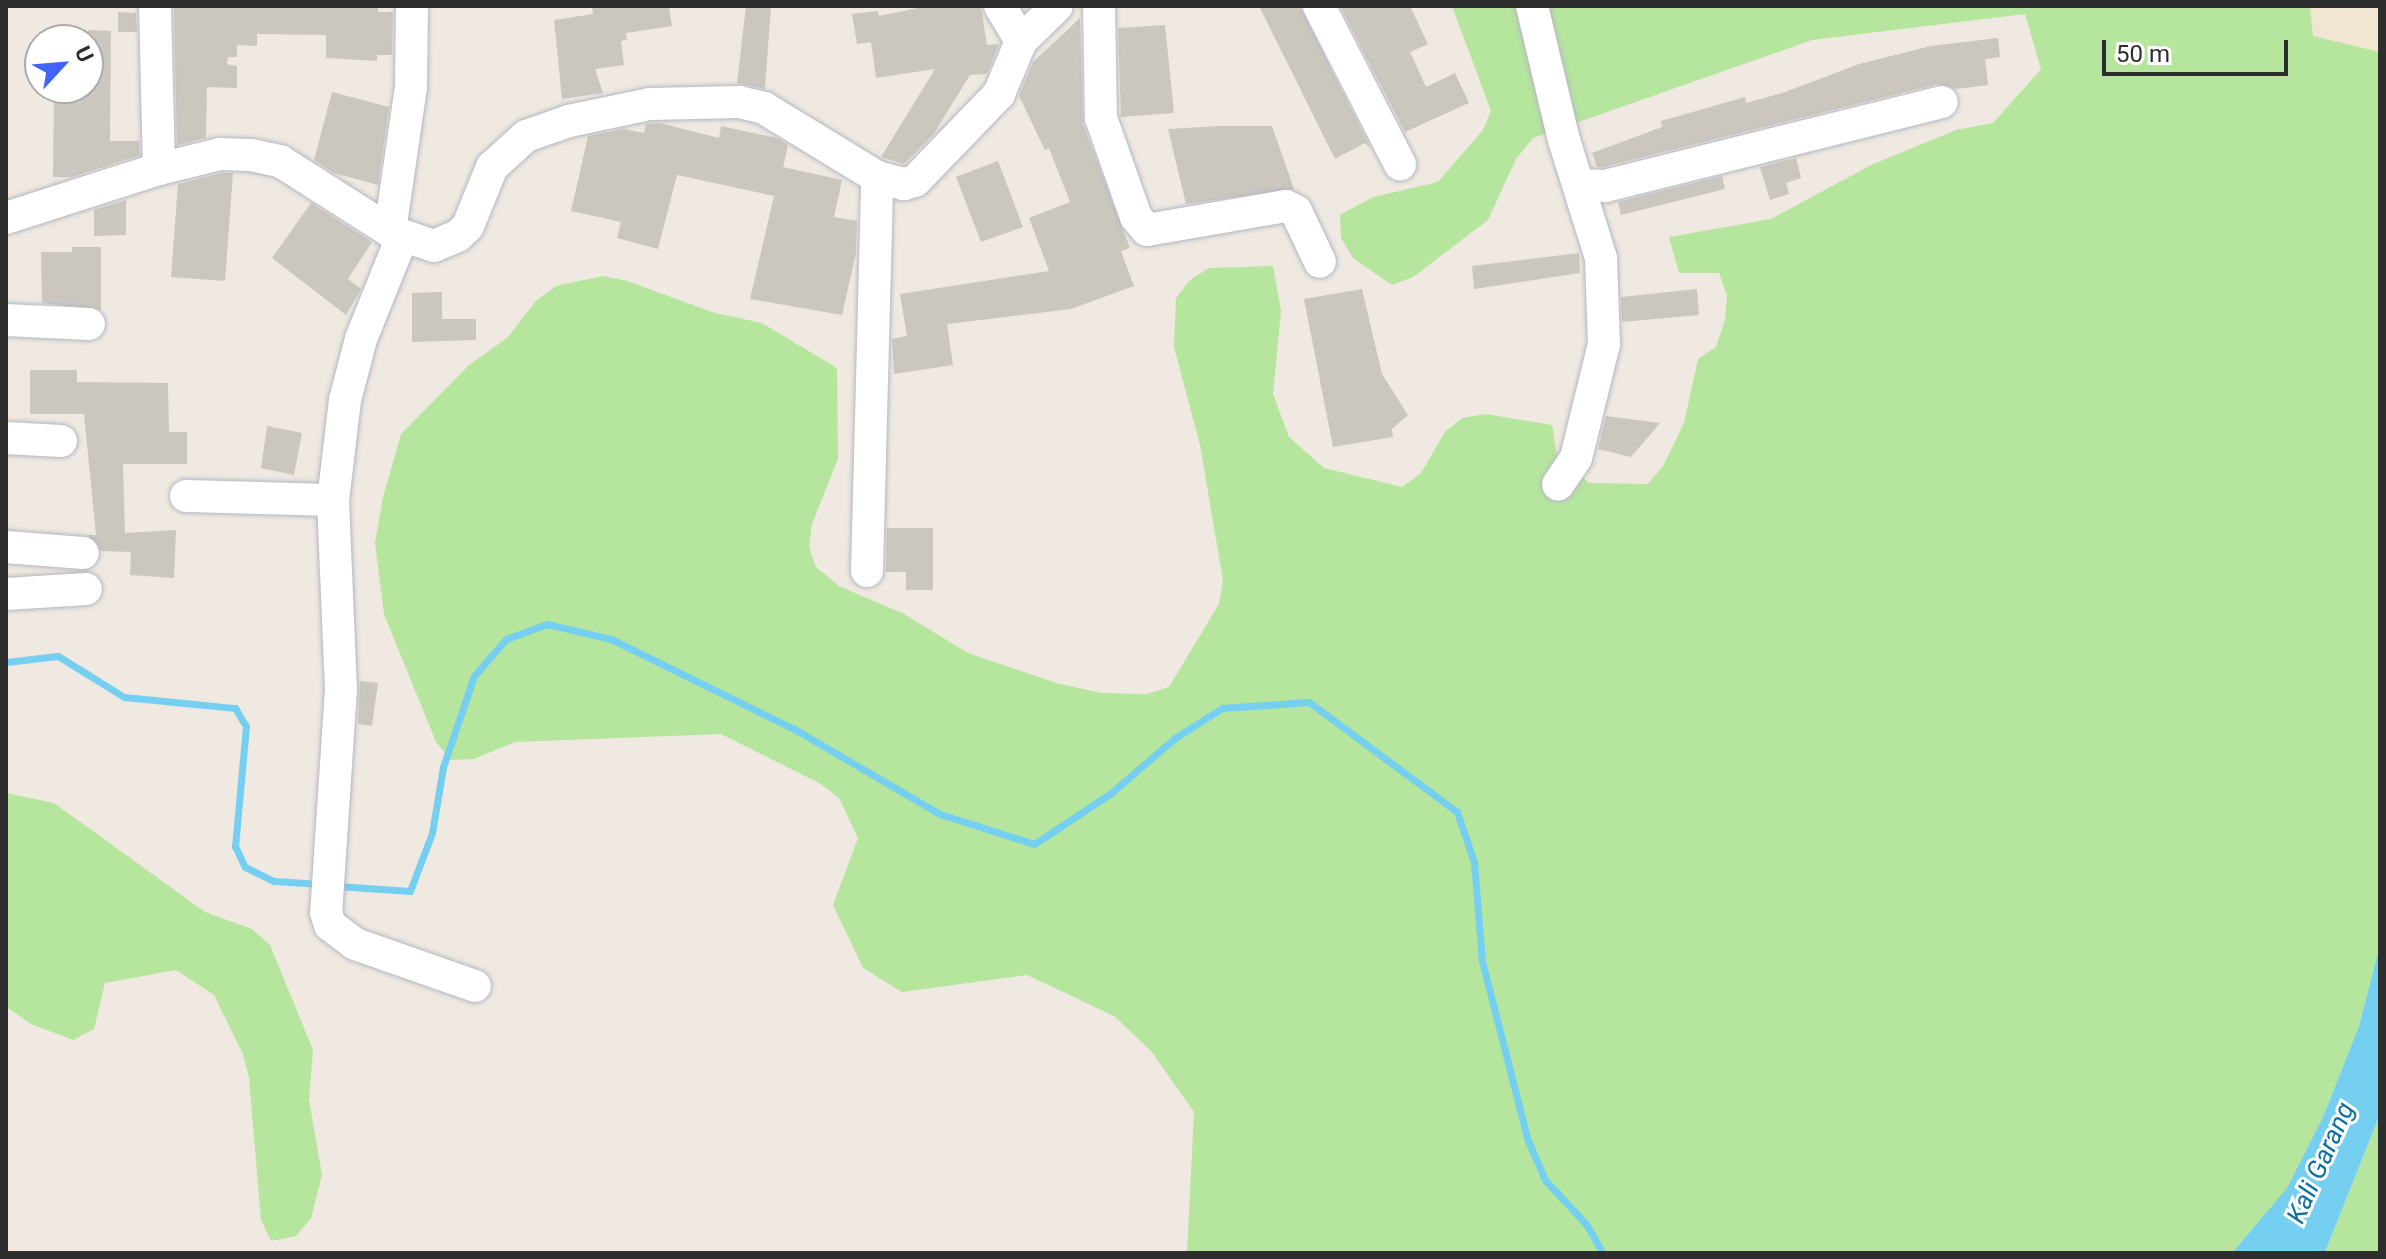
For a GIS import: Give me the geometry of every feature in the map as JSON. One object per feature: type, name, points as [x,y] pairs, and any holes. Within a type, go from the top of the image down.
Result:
[{"type":"street","points":[[155,6],[159,169]]},
{"type":"street","points":[[412,6],[411,87],[396,234],[361,339],[345,400],[333,500],[341,689],[326,912],[330,925],[355,944],[475,986]]},
{"type":"street","points":[[1000,6],[1021,41]]},
{"type":"street","points":[[6,218],[159,169],[220,154],[280,161],[396,234],[434,246],[458,236],[468,226],[492,167],[526,136],[569,121],[650,104],[739,102],[764,108],[877,177],[896,185],[915,181],[999,94],[1021,41],[1057,6]]},
{"type":"street","points":[[1099,6],[1101,118],[1136,217],[1147,230],[1286,206],[1296,211],[1320,262]]},
{"type":"street","points":[[1319,6],[1400,164]]},
{"type":"street","points":[[1532,6],[1564,140],[1601,258],[1604,344],[1576,458],[1558,485]]},
{"type":"street","points":[[1580,185],[1605,186],[1942,102]]},
{"type":"street","points":[[867,571],[868,378],[877,177]]},
{"type":"street","points":[[6,320],[89,324]]},
{"type":"street","points":[[6,438],[61,441]]},
{"type":"street","points":[[186,496],[333,500]]},
{"type":"street","points":[[6,547],[83,553]]},
{"type":"street","points":[[6,594],[86,589]]},
{"type":"shaded area","points":[[2310,6],[2380,6],[2380,52],[2313,36]]},
{"type":"green space","points":[[1452,6],[2310,6],[2313,36],[2380,52],[2380,945],[2359,1026],[2323,1117],[2287,1188],[2232,1253],[1187,1253],[1194,1112],[1151,1051],[1114,1016],[1027,975],[902,992],[863,968],[833,905],[858,838],[839,798],[821,784],[721,734],[515,742],[474,759],[451,760],[436,742],[384,614],[375,543],[383,497],[401,434],[469,365],[507,338],[536,301],[556,286],[603,276],[627,281],[715,313],[762,323],[837,368],[838,459],[812,524],[809,547],[816,567],[839,586],[904,614],[968,653],[1056,683],[1101,693],[1147,694],[1169,687],[1219,604],[1223,580],[1200,445],[1174,347],[1176,298],[1190,280],[1209,268],[1273,266],[1281,311],[1273,394],[1289,437],[1324,468],[1402,487],[1421,473],[1445,432],[1462,418],[1486,414],[1552,425],[1557,456],[1589,483],[1648,484],[1663,466],[1684,423],[1698,359],[1716,347],[1725,320],[1727,296],[1719,273],[1679,273],[1669,237],[1771,219],[1871,165],[1956,130],[1993,123],[2041,69],[2025,14],[1812,40],[1533,138],[1516,159],[1488,220],[1413,277],[1392,285],[1353,258],[1341,238],[1340,215],[1373,197],[1438,182],[1483,130],[1491,111]]},
{"type":"green space","points":[[6,793],[54,803],[205,912],[252,929],[270,945],[313,1050],[309,1100],[322,1175],[311,1218],[296,1236],[271,1241],[261,1220],[249,1078],[243,1054],[214,995],[176,970],[105,983],[94,1029],[73,1040],[31,1024],[6,1007]]},
{"type":"green space","points":[[2380,1114],[2380,1253],[2324,1253],[2325,1252]]},
{"type":"water","name":"Kali Garang","points":[[2380,945],[2380,1114],[2325,1252],[2232,1253],[2287,1188],[2323,1117],[2359,1026]]},
{"type":"building","points":[[174,6],[378,7],[378,12],[393,12],[392,55],[377,55],[377,61],[326,58],[326,35],[257,34],[257,46],[237,45],[237,57],[228,57],[227,64],[237,66],[237,88],[207,87],[206,138],[177,145]]},
{"type":"building","points":[[592,6],[669,6],[672,26],[626,33],[627,40],[621,41],[624,65],[595,69],[603,93],[562,99],[554,20],[593,14]]},
{"type":"building","points":[[746,6],[771,6],[765,89],[737,83]]},
{"type":"building","points":[[927,6],[981,6],[987,45],[999,44],[987,74],[970,75],[933,135],[904,164],[881,157],[935,69],[876,78],[871,42],[857,44],[852,14],[878,11],[879,16]]},
{"type":"building","points":[[1259,6],[1300,6],[1371,149],[1365,143],[1335,159]]},
{"type":"building","points":[[1340,6],[1410,6],[1428,44],[1410,52],[1426,87],[1455,73],[1469,103],[1405,132]]},
{"type":"building","points":[[118,12],[136,13],[137,32],[118,32]]},
{"type":"building","points":[[1080,18],[1083,124],[1130,248],[1121,251],[1134,286],[1071,309],[947,324],[953,365],[894,374],[892,339],[907,336],[900,294],[1049,271],[1029,218],[1070,202],[1049,148],[1045,150],[1019,96],[1033,62]]},
{"type":"building","points":[[1165,25],[1174,113],[1121,117],[1118,28]]},
{"type":"building","points":[[104,31],[111,31],[110,141],[139,141],[140,155],[72,177],[53,177],[54,104],[104,104]]},
{"type":"building","points":[[1998,38],[2000,57],[1985,59],[1988,85],[1956,89],[1937,84],[1603,167],[1597,167],[1592,153],[1662,127],[1661,121],[1745,97],[1746,103],[1785,92],[1859,64],[1931,46]]},
{"type":"building","points":[[332,92],[389,107],[378,185],[334,173],[314,160]]},
{"type":"building","points":[[660,123],[719,138],[721,126],[777,138],[788,145],[783,167],[842,180],[834,217],[857,221],[856,253],[842,315],[750,299],[774,196],[677,175],[658,249],[617,238],[621,222],[571,211],[588,136],[624,129],[644,133],[646,124]]},
{"type":"building","points":[[1272,126],[1294,189],[1186,204],[1168,129]]},
{"type":"building","points":[[1796,158],[1801,178],[1786,183],[1789,194],[1770,200],[1760,167]]},
{"type":"building","points":[[998,161],[1023,227],[981,242],[956,177]]},
{"type":"building","points":[[233,173],[225,281],[171,277],[178,184]]},
{"type":"building","points":[[1722,176],[1725,189],[1621,215],[1618,202]]},
{"type":"building","points":[[126,200],[126,235],[94,236],[94,210]]},
{"type":"building","points":[[311,203],[372,242],[348,279],[361,289],[346,315],[272,258]]},
{"type":"building","points":[[72,247],[101,247],[101,310],[42,303],[41,252],[72,252]]},
{"type":"building","points":[[1579,253],[1580,273],[1474,289],[1472,266]]},
{"type":"building","points":[[1362,289],[1382,374],[1408,415],[1392,429],[1393,437],[1333,447],[1304,299]]},
{"type":"building","points":[[1697,289],[1699,315],[1622,322],[1621,297]]},
{"type":"building","points":[[442,292],[442,319],[476,319],[476,340],[412,342],[412,293]]},
{"type":"building","points":[[30,370],[77,370],[77,382],[168,383],[169,432],[187,432],[187,464],[123,464],[125,533],[176,530],[174,578],[130,575],[131,552],[101,551],[88,535],[96,535],[84,414],[30,414]]},
{"type":"building","points":[[1606,416],[1660,423],[1631,457],[1598,449]]},
{"type":"building","points":[[267,426],[302,433],[294,475],[261,468]]},
{"type":"building","points":[[887,528],[933,528],[933,590],[906,590],[906,572],[886,572]]},
{"type":"building","points":[[360,681],[378,683],[372,726],[358,724]]},
{"type":"waterway","points":[[337,886],[410,891],[432,833],[443,767],[474,676],[506,639],[547,624],[611,639],[796,730],[940,814],[1034,844],[1111,793],[1175,738],[1222,708],[1309,702],[1457,812],[1474,862],[1482,961],[1527,1138],[1545,1180],[1586,1224],[1603,1253]]},
{"type":"waterway","points":[[6,662],[58,656],[124,697],[235,708],[246,726],[235,846],[245,867],[274,881],[321,884]]}]
